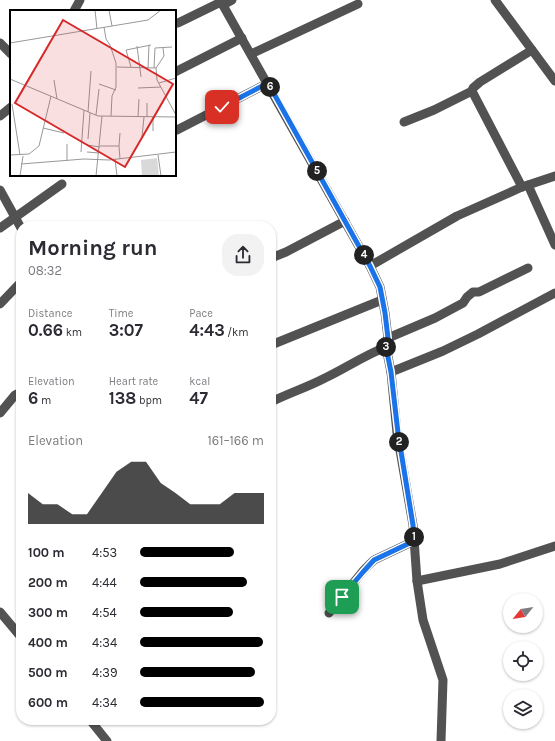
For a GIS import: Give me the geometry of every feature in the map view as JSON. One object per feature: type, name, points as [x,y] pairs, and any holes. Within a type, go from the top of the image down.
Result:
[{"type":"street","points":[[75,10],[80,0]]},
{"type":"street","points":[[178,23],[222,2],[232,0]]},
{"type":"street","points":[[495,0],[532,50],[552,71],[555,81]]},
{"type":"street","points":[[222,2],[370,266],[380,287],[385,313],[398,433],[413,525],[417,581],[422,620],[443,680],[441,741]]},
{"type":"street","points":[[251,54],[358,4]]},
{"type":"street","points":[[176,71],[242,38]]},
{"type":"street","points":[[0,43],[10,53]]},
{"type":"street","points":[[404,122],[434,110],[472,91],[473,88],[480,82],[532,50]]},
{"type":"street","points":[[177,130],[268,83]]},
{"type":"street","points":[[472,91],[525,186],[555,244]]},
{"type":"street","points":[[0,116],[10,108]]},
{"type":"street","points":[[370,266],[457,216],[525,186],[555,176]]},
{"type":"street","points":[[0,228],[62,184]]},
{"type":"street","points":[[0,190],[17,221]]},
{"type":"street","points":[[276,256],[345,221]]},
{"type":"street","points":[[276,400],[358,361],[387,342],[463,303],[467,297],[474,292],[478,292],[528,268]]},
{"type":"street","points":[[0,304],[16,287]]},
{"type":"street","points":[[391,372],[443,351],[555,293]]},
{"type":"street","points":[[276,343],[382,300]]},
{"type":"street","points":[[0,413],[16,394]]},
{"type":"street","points":[[329,613],[374,560],[414,541]]},
{"type":"street","points":[[417,581],[500,564],[555,546]]},
{"type":"street","points":[[0,612],[16,631]]},
{"type":"street","points":[[94,725],[107,741]]},
{"type":"route","points":[[222,107],[268,83],[370,266],[380,287],[388,338],[386,347],[391,372],[398,433],[413,525],[414,541],[374,560],[342,597]]}]
